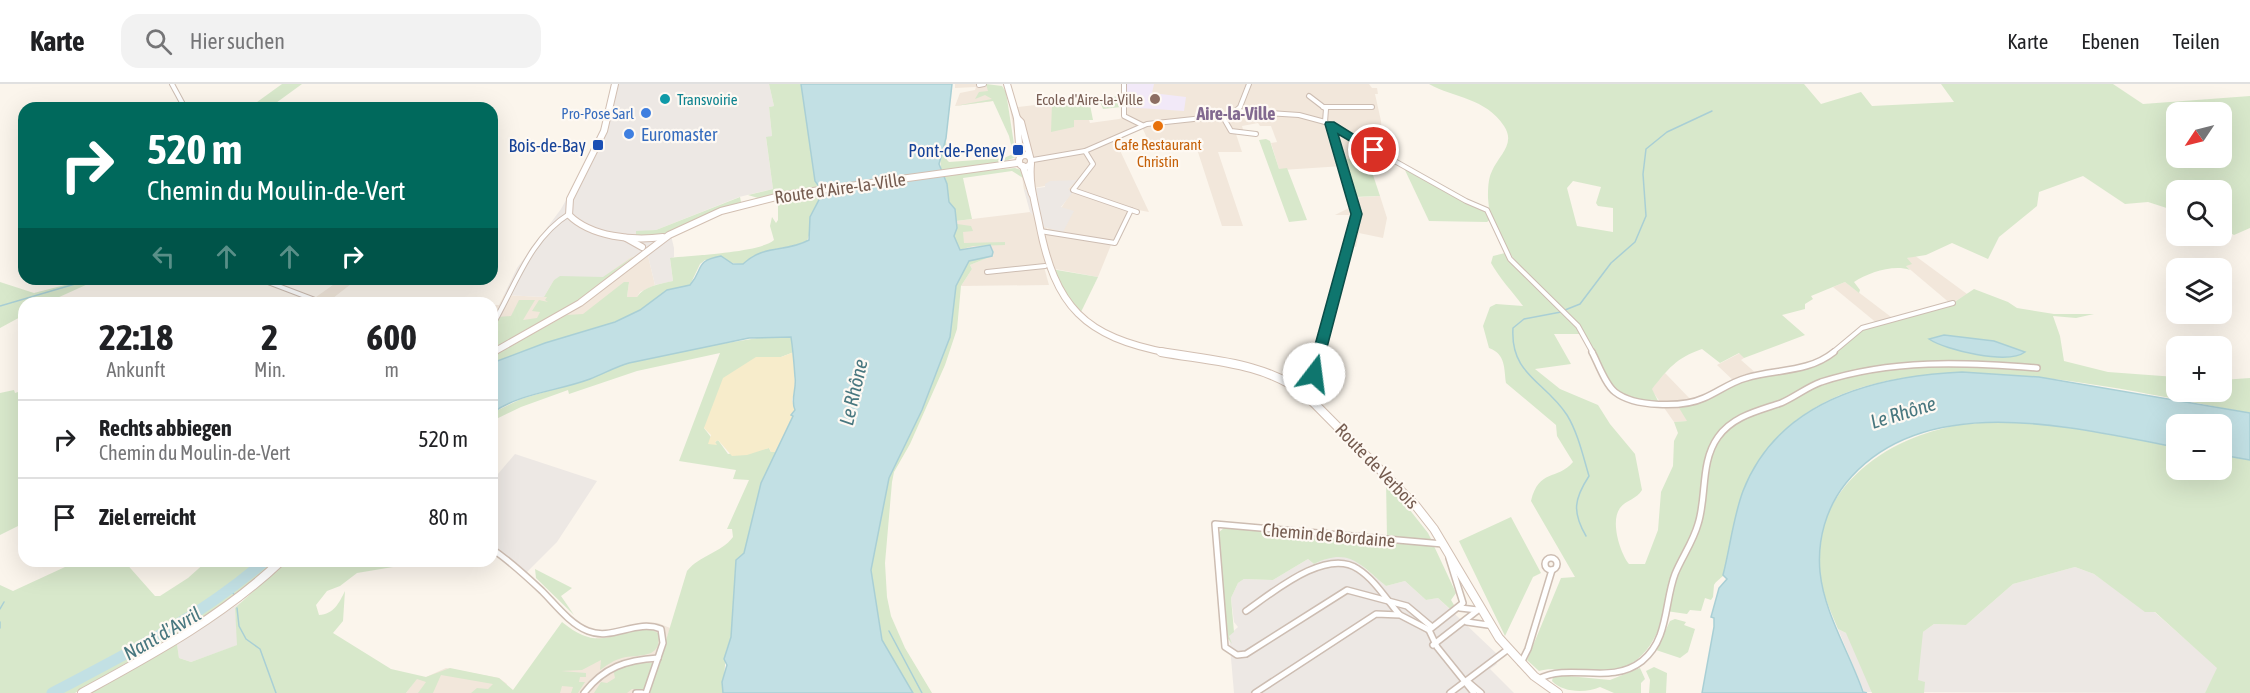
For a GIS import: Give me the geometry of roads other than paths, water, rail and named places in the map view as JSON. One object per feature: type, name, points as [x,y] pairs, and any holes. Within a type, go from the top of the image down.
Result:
[{"type":"street","points":[[172,84],[182,102]]},
{"type":"street","points":[[615,84],[604,131],[570,199],[569,214],[580,226],[650,243]]},
{"type":"street","points":[[979,85],[984,84]]},
{"type":"street","points":[[1007,84],[1017,118],[1020,162]]},
{"type":"street","points":[[1124,84],[1123,113],[1128,120],[1143,125]]},
{"type":"street","points":[[1237,111],[1249,84]]},
{"type":"street","points":[[1306,395],[1356,214],[1328,123],[1327,111],[1309,96]]},
{"type":"street","points":[[1323,107],[1372,107]]},
{"type":"street","points":[[1020,162],[1085,151],[1143,125],[1223,117],[1237,111],[1299,115],[1328,123],[1454,195],[1487,210],[1510,259],[1578,326],[1613,391],[1630,402],[1660,405],[1701,400],[1745,378],[1797,369],[1826,358],[1862,328],[1953,303]]},
{"type":"street","points":[[1223,117],[1231,131],[1256,134]]},
{"type":"street","points":[[1017,118],[1021,122],[1032,160]]},
{"type":"street","points":[[1085,151],[1094,164],[1073,187],[1073,190],[1137,212]]},
{"type":"street","points":[[1020,162],[1032,160]]},
{"type":"street","name":"Route de Verbois","points":[[1032,160],[1034,199],[1045,266],[1055,288],[1065,302],[1088,322],[1112,336],[1160,352],[1251,366],[1275,376],[1306,395],[1409,498],[1443,544],[1478,610],[1507,650],[1538,679],[1558,693]]},
{"type":"street","name":"Route de Verbois","points":[[1020,162],[1034,199]]},
{"type":"street","name":"Route d'Aire-la-Ville","points":[[498,350],[566,313],[634,261],[650,243],[741,204],[1020,162]]},
{"type":"street","points":[[1040,231],[1115,243],[1131,210]]},
{"type":"street","points":[[498,315],[529,257],[554,225],[569,214]]},
{"type":"street","points":[[621,236],[641,247],[650,243]]},
{"type":"street","name":"Route d'Aire-la-Ville","points":[[634,261],[641,247]]},
{"type":"street","points":[[987,272],[1045,266]]},
{"type":"street","points":[[277,285],[308,297]]},
{"type":"street","points":[[1538,679],[1555,672],[1601,677],[1615,675],[1641,662],[1660,640],[1674,578],[1699,524],[1711,449],[1723,430],[1738,418],[1783,402],[1821,383],[1886,366],[1918,362],[1969,361],[2037,368]]},
{"type":"street","name":"Chemin de Bordaine","points":[[1384,598],[1347,590],[1246,654],[1237,655],[1225,647],[1215,524],[1443,544]]},
{"type":"street","points":[[498,554],[525,574],[587,630],[605,635],[642,626],[658,628],[663,637],[658,658],[644,693],[636,693]]},
{"type":"street","points":[[1449,555],[1450,565],[1463,596],[1460,608]]},
{"type":"street","points":[[1246,611],[1317,566],[1333,561],[1354,565],[1377,586],[1384,598],[1400,615]]},
{"type":"street","points":[[82,693],[219,614],[249,591],[275,567]]},
{"type":"street","points":[[1521,663],[1527,651],[1552,570]]},
{"type":"street","points":[[1384,598],[1407,606],[1431,628],[1432,645],[1482,693]]},
{"type":"street","points":[[1431,628],[1460,608],[1478,610]]},
{"type":"street","points":[[1432,645],[1467,622],[1478,610]]},
{"type":"street","points":[[1256,693],[1366,618],[1386,612],[1400,615],[1431,628]]},
{"type":"street","points":[[1467,622],[1488,625]]},
{"type":"street","points":[[1450,693],[1507,650]]},
{"type":"street","points":[[584,693],[596,676],[613,664],[631,659],[658,658]]},
{"type":"street","points":[[1467,681],[1474,693]]},
{"type":"water","name":"Le Rhône","points":[[801,84],[952,84],[946,138],[939,164],[947,184],[949,202],[955,209],[957,228],[954,236],[960,250],[990,245],[993,252],[992,256],[969,261],[956,286],[950,337],[922,410],[889,478],[871,570],[882,640],[913,693],[723,693],[722,682],[727,665],[724,659],[731,637],[736,560],[744,553],[761,483],[795,410],[791,337],[749,338],[629,363],[590,379],[515,401],[498,409],[498,361],[545,343],[615,322],[640,310],[667,290],[690,285],[703,263],[712,258],[721,256],[733,264],[743,264],[767,251],[809,240],[810,217],[823,192],[815,181]]},
{"type":"water","points":[[1944,335],[1994,341],[2025,352],[2017,356],[1991,356],[1948,348],[1929,339]]},
{"type":"water","name":"Le Rhône","points":[[1962,372],[2039,377],[2166,399],[2166,402],[2186,402],[2250,413],[2250,460],[2232,457],[2232,414],[2166,414],[2166,445],[2092,431],[2002,422],[1957,425],[1916,435],[1878,453],[1846,483],[1833,503],[1824,525],[1819,560],[1822,587],[1832,618],[1863,692],[1867,693],[1702,693],[1714,627],[1714,618],[1711,617],[1719,588],[1727,579],[1723,575],[1743,491],[1759,460],[1780,435],[1804,415],[1833,399],[1863,388],[1929,375]]},
{"type":"waterway","points":[[1565,310],[1580,304],[1611,263],[1635,242],[1646,216],[1643,174],[1646,149],[1667,132],[1712,111]]},
{"type":"waterway","points":[[31,297],[72,285]]},
{"type":"waterway","points":[[0,306],[18,301]]},
{"type":"waterway","points":[[1561,312],[1524,319],[1513,328],[1514,344],[1517,357],[1523,367],[1558,403],[1571,422],[1577,437],[1589,476],[1580,492],[1577,506],[1578,520],[1586,536]]},
{"type":"waterway","name":"Nant d'Avril","points":[[52,693],[136,649],[214,600],[258,567]]},
{"type":"waterway","name":"Nant d'Avril","points":[[231,590],[235,596]]},
{"type":"waterway","points":[[0,609],[4,602]]},
{"type":"waterway","points":[[237,608],[239,626],[246,639],[260,649],[276,693]]},
{"type":"waterway","points":[[0,622],[0,628]]},
{"type":"waterway","points":[[889,631],[922,693]]},
{"type":"place","name":"Transvoirie","points":[[665,99]]},
{"type":"place","name":"Ecole d'Aire-la-Ville","points":[[1155,99]]},
{"type":"place","name":"Pro-Pose Sarl","points":[[646,113]]},
{"type":"place","name":"Cafe Restaurant Christin","points":[[1158,126]]},
{"type":"place","name":"Euromaster","points":[[629,134]]},
{"type":"place","name":"Bois-de-Bay","points":[[598,145]]},
{"type":"place","name":"Pont-de-Peney","points":[[1018,150]]},
{"type":"district","name":"Aire-la-Ville","points":[[1236,113]]}]
